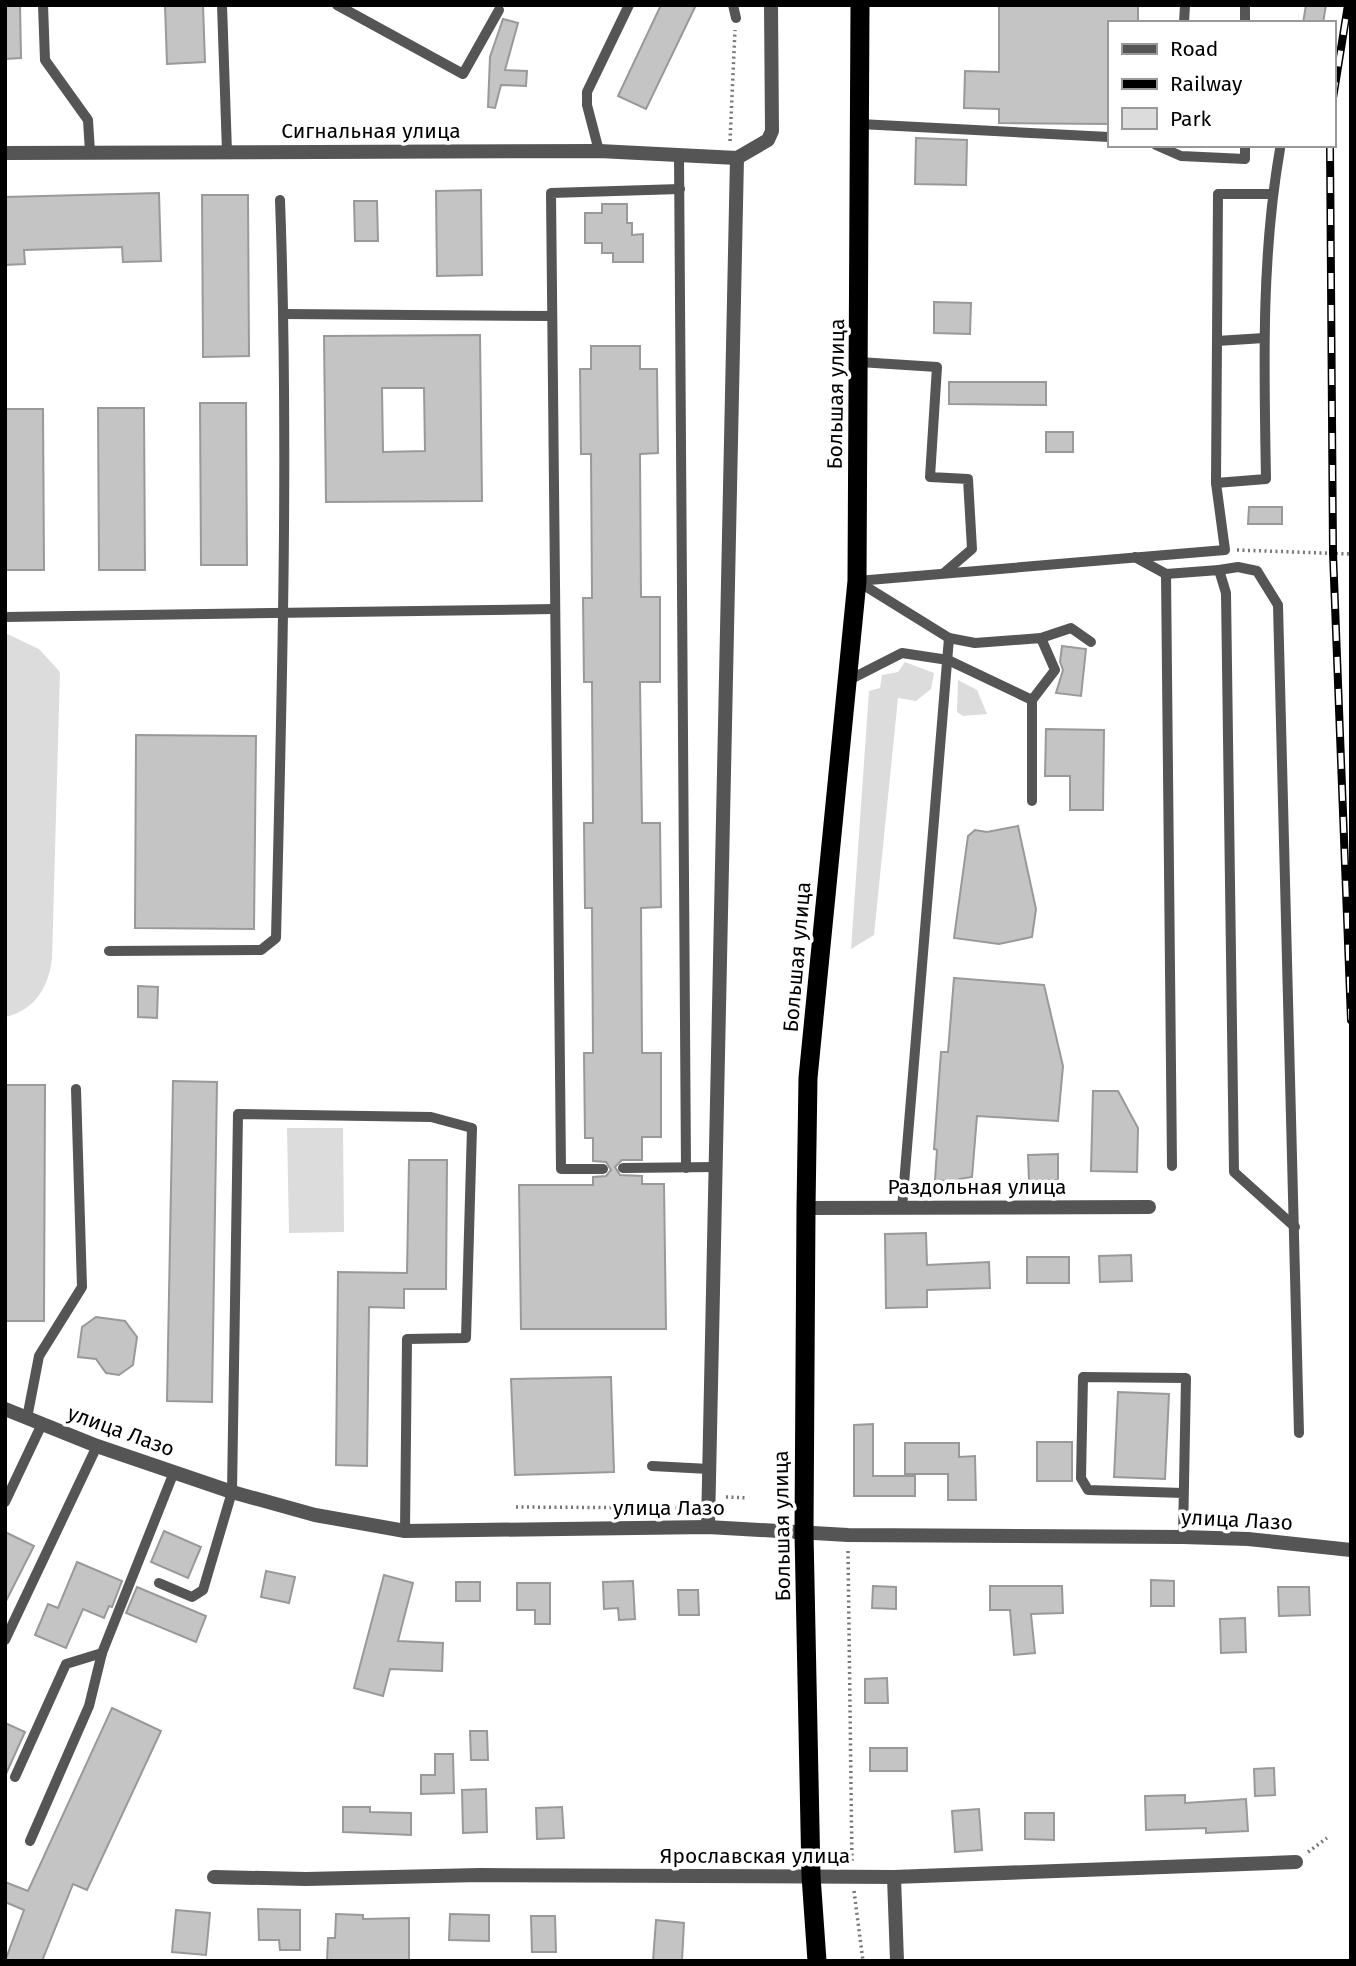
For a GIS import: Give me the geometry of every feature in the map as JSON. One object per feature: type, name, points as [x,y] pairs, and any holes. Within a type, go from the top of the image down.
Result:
[{"type":"highway","name":"Большая улица","points":[[817,1961],[811,1877],[804,1533],[808,1078],[857,581],[860,5]]},
{"type":"highway","name":"Большая улица","points":[[809,1961],[813,1915]]},
{"type":"street","points":[[708,1527],[733,158],[768,140],[772,131],[771,5]]},
{"type":"street","name":"Сигнальная улица","points":[[5,153],[599,151],[733,158]]},
{"type":"street","name":"Раздольная улица","points":[[806,1208],[1149,1207]]},
{"type":"street","name":"улица Лазо","points":[[5,1409],[97,1446],[232,1492],[315,1515],[405,1531],[708,1527],[848,1535],[1248,1539],[1351,1550]]},
{"type":"street","name":"Ярославская улица","points":[[214,1877],[306,1880],[480,1875],[894,1877],[1296,1861]]},
{"type":"street","points":[[894,1877],[897,1961]]},
{"type":"lane","points":[[43,5],[45,60],[88,120],[90,152]]},
{"type":"lane","points":[[222,5],[227,152]]},
{"type":"lane","points":[[337,5],[463,74],[499,10]]},
{"type":"lane","points":[[599,151],[587,105],[587,92],[629,5]]},
{"type":"lane","points":[[733,5],[736,18]]},
{"type":"lane","points":[[860,124],[1108,137]]},
{"type":"lane","points":[[1181,151],[1245,159],[1245,147]]},
{"type":"lane","points":[[1216,483],[1266,479],[1264,338],[1272,194],[1280,149]]},
{"type":"lane","points":[[679,156],[686,1168]]},
{"type":"lane","points":[[603,1169],[561,1169],[551,193],[680,190]]},
{"type":"lane","points":[[857,581],[1225,550],[1216,483],[1219,194],[1272,194]]},
{"type":"lane","points":[[109,951],[261,950],[276,938],[285,615],[284,314],[280,200]]},
{"type":"lane","points":[[284,314],[552,316]]},
{"type":"lane","points":[[1217,341],[1264,338]]},
{"type":"lane","points":[[859,362],[937,367],[930,477],[968,479],[972,549],[943,574]]},
{"type":"lane","points":[[1135,557],[1166,574],[1238,567],[1257,571],[1278,605],[1296,1227],[1299,1433]]},
{"type":"lane","points":[[1220,570],[1226,593],[1234,1172],[1296,1227]]},
{"type":"lane","points":[[1166,574],[1172,1166]]},
{"type":"lane","points":[[857,581],[949,638],[975,643],[1041,638],[1071,628],[1091,642]]},
{"type":"lane","points":[[5,617],[554,609]]},
{"type":"lane","points":[[902,1208],[949,638]]},
{"type":"lane","points":[[1032,801],[1032,700],[1055,670],[1041,638]]},
{"type":"lane","points":[[847,681],[902,653],[948,660],[1032,700]]},
{"type":"lane","points":[[27,1418],[39,1356],[82,1287],[76,1089]]},
{"type":"lane","points":[[159,1583],[192,1597],[203,1590],[232,1492],[239,1114],[431,1117],[472,1128],[466,1338],[407,1339],[405,1531]]},
{"type":"lane","points":[[623,1168],[716,1167]]},
{"type":"lane","points":[[1183,1493],[1088,1490],[1081,1478],[1083,1377],[1186,1378],[1183,1537]]},
{"type":"lane","points":[[5,1502],[42,1424]]},
{"type":"lane","points":[[5,1640],[97,1446]]},
{"type":"lane","points":[[652,1466],[709,1469]]},
{"type":"lane","points":[[30,1841],[89,1706],[102,1653],[174,1472]]},
{"type":"lane","points":[[15,1777],[66,1664],[102,1653]]},
{"type":"path","points":[[733,158],[736,18]]},
{"type":"path","points":[[1225,550],[1351,554]]},
{"type":"path","points":[[516,1507],[682,1508],[709,1496],[748,1498]]},
{"type":"path","points":[[848,1535],[853,1877],[863,1961]]},
{"type":"path","points":[[1296,1861],[1326,1838]]},
{"type":"green space","points":[[5,633],[39,649],[60,672],[52,959],[47,979],[38,996],[24,1009],[5,1017]]},
{"type":"green space","points":[[905,662],[934,673],[931,689],[916,701],[898,698],[874,935],[851,949],[869,691],[880,688],[882,675],[898,672]]},
{"type":"green space","points":[[958,680],[977,690],[987,714],[963,716],[957,712]]},
{"type":"green space","points":[[287,1128],[343,1128],[344,1232],[289,1233]]},
{"type":"building","points":[[5,5],[20,5],[21,58],[5,59]]},
{"type":"building","points":[[165,5],[203,5],[205,62],[167,64]]},
{"type":"building","points":[[661,5],[696,5],[646,109],[618,96]]},
{"type":"building","points":[[999,5],[1138,5],[1138,21],[1108,21],[1108,124],[999,123],[999,109],[964,108],[965,71],[999,72]]},
{"type":"building","points":[[1306,5],[1326,5],[1323,21],[1303,21]]},
{"type":"building","points":[[503,19],[518,23],[505,70],[527,71],[526,86],[501,85],[495,108],[488,107],[490,57]]},
{"type":"building","points":[[916,138],[967,140],[966,185],[915,184]]},
{"type":"building","points":[[481,190],[482,275],[437,276],[436,191]]},
{"type":"building","points":[[159,193],[161,261],[123,262],[122,247],[24,250],[25,264],[5,265],[5,197]]},
{"type":"building","points":[[202,195],[248,195],[249,356],[203,357]]},
{"type":"building","points":[[354,201],[377,201],[378,241],[355,241]]},
{"type":"building","points":[[602,204],[627,204],[627,223],[632,223],[632,235],[643,234],[643,262],[613,262],[613,253],[602,253],[602,243],[585,243],[585,213],[602,213]]},
{"type":"building","points":[[934,302],[971,303],[970,334],[934,333]]},
{"type":"building","points":[[480,335],[482,501],[326,502],[324,336]],"holes":[[[382,388],[424,388],[425,451],[383,452]]]},
{"type":"building","points":[[591,346],[640,346],[640,369],[657,369],[658,453],[640,454],[641,597],[660,597],[660,682],[640,682],[642,823],[660,823],[661,907],[641,908],[642,1053],[661,1053],[661,1137],[642,1137],[642,1160],[622,1160],[615,1167],[620,1175],[642,1176],[642,1184],[664,1184],[666,1329],[521,1329],[519,1185],[593,1185],[593,1177],[606,1176],[611,1170],[606,1162],[593,1161],[593,1138],[585,1138],[584,1053],[593,1053],[592,908],[585,908],[584,823],[593,823],[592,682],[584,682],[583,598],[592,598],[591,454],[581,454],[580,369],[591,369]]},
{"type":"building","points":[[949,382],[1046,382],[1046,405],[949,404]]},
{"type":"building","points":[[200,403],[246,403],[247,565],[201,565]]},
{"type":"building","points":[[98,408],[144,408],[145,570],[99,570]]},
{"type":"building","points":[[5,409],[43,409],[44,570],[5,570]]},
{"type":"building","points":[[1046,432],[1073,432],[1073,452],[1046,452]]},
{"type":"building","points":[[1249,507],[1282,507],[1282,524],[1248,524]]},
{"type":"building","points":[[1062,646],[1086,649],[1081,696],[1056,693],[1063,670],[1060,662]]},
{"type":"building","points":[[1046,729],[1104,730],[1103,810],[1070,810],[1070,776],[1045,776]]},
{"type":"building","points":[[136,735],[256,736],[254,929],[135,928]]},
{"type":"building","points":[[1018,826],[1036,909],[1032,937],[999,944],[954,938],[968,836],[975,830],[987,832]]},
{"type":"building","points":[[954,978],[1044,985],[1063,1066],[1058,1121],[977,1116],[972,1177],[959,1179],[959,1182],[935,1180],[937,1150],[934,1149],[941,1052],[948,1052]]},
{"type":"building","points":[[138,986],[158,987],[157,1018],[138,1017]]},
{"type":"building","points":[[173,1081],[217,1082],[212,1402],[167,1401]]},
{"type":"building","points":[[5,1085],[45,1085],[44,1321],[5,1321]]},
{"type":"building","points":[[1093,1091],[1118,1091],[1138,1128],[1137,1172],[1091,1171]]},
{"type":"building","points":[[1058,1154],[1058,1180],[1029,1181],[1028,1155]]},
{"type":"building","points":[[409,1160],[447,1160],[446,1289],[404,1289],[404,1308],[369,1307],[367,1466],[336,1465],[338,1272],[407,1273]]},
{"type":"building","points":[[926,1233],[927,1265],[989,1262],[990,1288],[927,1290],[927,1307],[886,1308],[885,1234]]},
{"type":"building","points":[[1131,1255],[1132,1281],[1100,1282],[1099,1256]]},
{"type":"building","points":[[1027,1257],[1069,1257],[1069,1283],[1027,1283]]},
{"type":"building","points":[[96,1317],[125,1321],[137,1337],[133,1365],[119,1375],[106,1373],[96,1359],[78,1357],[82,1327]]},
{"type":"building","points":[[611,1377],[614,1472],[515,1475],[511,1379]]},
{"type":"building","points":[[1118,1392],[1169,1394],[1165,1479],[1114,1477]]},
{"type":"building","points":[[873,1424],[873,1476],[915,1476],[915,1496],[854,1496],[854,1425]]},
{"type":"building","points":[[1037,1442],[1072,1442],[1072,1481],[1037,1481]]},
{"type":"building","points":[[905,1443],[959,1443],[959,1457],[975,1456],[976,1500],[948,1500],[948,1474],[905,1474]]},
{"type":"building","points":[[164,1531],[201,1547],[188,1578],[151,1562]]},
{"type":"building","points":[[5,1532],[34,1546],[5,1603]]},
{"type":"building","points":[[77,1562],[122,1581],[112,1607],[109,1606],[104,1618],[83,1609],[66,1648],[35,1635],[48,1604],[58,1608]]},
{"type":"building","points":[[266,1571],[295,1577],[289,1603],[261,1597]]},
{"type":"building","points":[[384,1575],[413,1583],[398,1641],[443,1643],[442,1671],[390,1669],[383,1696],[354,1688]]},
{"type":"building","points":[[1151,1580],[1174,1581],[1174,1606],[1151,1606]]},
{"type":"building","points":[[633,1581],[635,1619],[619,1620],[618,1608],[604,1609],[603,1582]]},
{"type":"building","points":[[456,1582],[480,1582],[480,1601],[456,1601]]},
{"type":"building","points":[[517,1583],[550,1583],[550,1624],[535,1624],[535,1610],[517,1610]]},
{"type":"building","points":[[873,1586],[896,1587],[896,1609],[872,1608]]},
{"type":"building","points":[[990,1586],[1062,1586],[1063,1613],[1031,1614],[1035,1653],[1014,1655],[1010,1610],[990,1610]]},
{"type":"building","points":[[137,1587],[206,1616],[196,1642],[126,1613]]},
{"type":"building","points":[[1278,1587],[1309,1587],[1310,1615],[1279,1616]]},
{"type":"building","points":[[678,1590],[698,1590],[699,1615],[679,1615]]},
{"type":"building","points":[[1245,1618],[1246,1652],[1221,1653],[1220,1619]]},
{"type":"building","points":[[887,1678],[888,1703],[865,1703],[865,1679]]},
{"type":"building","points":[[112,1708],[161,1731],[87,1890],[73,1884],[42,1961],[5,1961],[24,1910],[5,1902],[5,1882],[28,1891]]},
{"type":"building","points":[[5,1723],[25,1732],[5,1776]]},
{"type":"building","points":[[470,1731],[487,1731],[488,1760],[471,1760]]},
{"type":"building","points":[[870,1748],[907,1748],[907,1771],[870,1771]]},
{"type":"building","points":[[435,1754],[453,1754],[454,1793],[421,1794],[421,1775],[435,1775]]},
{"type":"building","points":[[1274,1768],[1275,1795],[1255,1796],[1254,1769]]},
{"type":"building","points":[[486,1789],[487,1832],[463,1833],[462,1790]]},
{"type":"building","points":[[1185,1795],[1185,1803],[1246,1799],[1248,1831],[1206,1833],[1206,1828],[1146,1830],[1145,1796]]},
{"type":"building","points":[[343,1807],[370,1807],[370,1812],[411,1813],[411,1835],[343,1832]]},
{"type":"building","points":[[562,1807],[564,1838],[537,1839],[536,1808]]},
{"type":"building","points":[[979,1809],[982,1850],[955,1852],[952,1811]]},
{"type":"building","points":[[1025,1813],[1054,1813],[1054,1840],[1025,1839]]},
{"type":"building","points":[[258,1909],[300,1910],[300,1950],[280,1950],[279,1940],[259,1940]]},
{"type":"building","points":[[176,1910],[210,1913],[206,1955],[172,1952]]},
{"type":"building","points":[[336,1914],[363,1915],[363,1919],[409,1918],[409,1961],[327,1961],[328,1938],[335,1938]]},
{"type":"building","points":[[450,1914],[489,1915],[489,1941],[449,1940]]},
{"type":"building","points":[[531,1916],[555,1916],[556,1952],[532,1952]]},
{"type":"building","points":[[656,1920],[684,1923],[682,1961],[653,1961]]},
{"type":"railway","points":[[1335,86],[1348,5]]},
{"type":"railway","points":[[1330,147],[1333,553],[1351,1020]]}]
